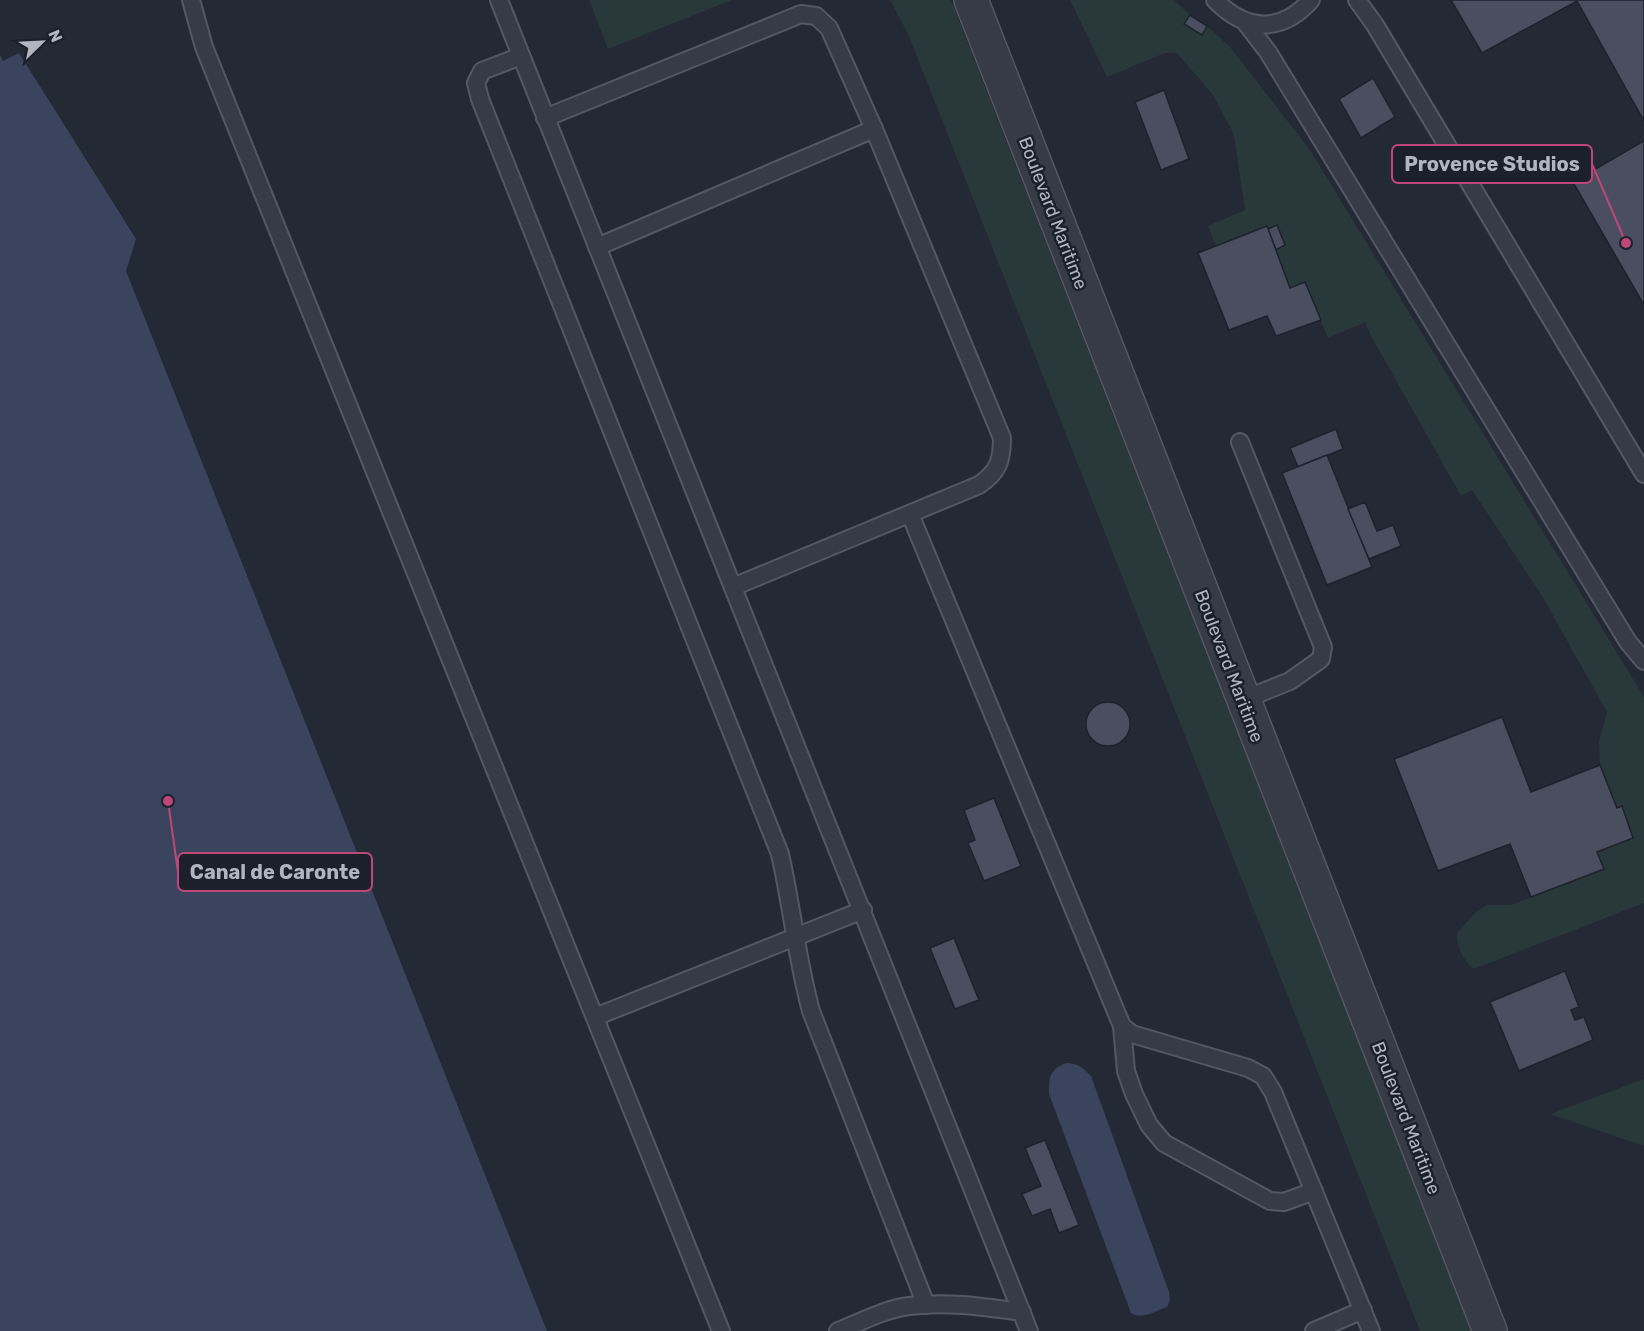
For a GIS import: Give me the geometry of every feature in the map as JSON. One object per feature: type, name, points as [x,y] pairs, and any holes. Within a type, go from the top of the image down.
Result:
[{"type":"street","name":"Boulevard Maritime","points":[[971,0],[1490,1331]]},
{"type":"lane","points":[[191,0],[208,58],[721,1331]]},
{"type":"lane","points":[[499,0],[1029,1331]]},
{"type":"lane","points":[[1215,0],[1227,13],[1245,22],[1264,25],[1284,21],[1301,11],[1311,0]]},
{"type":"lane","points":[[1357,0],[1375,25],[1644,474]]},
{"type":"lane","points":[[545,117],[801,14],[816,16],[829,28],[874,129],[1002,438],[1002,456],[992,476],[979,485],[733,587]]},
{"type":"lane","points":[[1245,22],[1268,52],[1628,642],[1644,661]]},
{"type":"lane","points":[[521,56],[482,71],[476,83],[480,99],[780,854],[796,936],[800,972],[811,1011],[926,1305]]},
{"type":"lane","points":[[597,247],[874,129]]},
{"type":"lane","points":[[1240,442],[1323,647],[1321,659],[1290,681],[1243,700]]},
{"type":"lane","points":[[910,514],[1122,1026],[1126,1071],[1149,1125],[1164,1143],[1270,1201],[1284,1202],[1314,1191]]},
{"type":"lane","points":[[595,1017],[862,910]]},
{"type":"lane","points":[[1122,1026],[1132,1035],[1248,1068],[1263,1076],[1273,1092],[1371,1331]]},
{"type":"lane","points":[[838,1331],[891,1310],[908,1306],[948,1304],[1022,1312]]},
{"type":"lane","points":[[1314,1331],[1363,1310]]},
{"type":"shaded area","points":[[589,0],[732,0],[608,49]]},
{"type":"shaded area","points":[[890,0],[951,0],[1471,1331],[1420,1331],[908,34]]},
{"type":"shaded area","points":[[1070,0],[1174,0],[1190,15],[1185,24],[1202,35],[1207,26],[1230,47],[1310,150],[1644,697],[1644,903],[1474,969],[1464,958],[1459,948],[1457,933],[1476,912],[1487,905],[1511,905],[1603,870],[1597,852],[1633,838],[1622,806],[1617,808],[1600,765],[1599,741],[1607,712],[1542,596],[1472,490],[1461,496],[1365,322],[1328,338],[1305,283],[1290,288],[1276,250],[1285,245],[1277,225],[1268,229],[1267,226],[1216,246],[1208,226],[1245,210],[1234,135],[1213,95],[1177,53],[1165,53],[1107,77]]},
{"type":"shaded area","points":[[1644,1079],[1644,1146],[1550,1114]]},
{"type":"water","points":[[19,53],[136,239],[126,271],[547,1331],[0,1331],[0,55],[3,61]]},
{"type":"water","points":[[1066,1063],[1080,1066],[1091,1076],[1169,1292],[1170,1300],[1167,1307],[1139,1316],[1131,1313],[1049,1094],[1049,1083],[1053,1071]]},
{"type":"building","points":[[1451,0],[1644,0],[1644,121],[1577,1],[1482,53]]},
{"type":"building","points":[[1190,15],[1207,26],[1202,35],[1184,24]]},
{"type":"building","points":[[1373,78],[1395,117],[1361,138],[1339,99]]},
{"type":"building","points":[[1164,90],[1189,159],[1161,170],[1135,102]]},
{"type":"building","points":[[1644,141],[1644,305],[1573,182]]},
{"type":"building","points":[[1277,225],[1285,245],[1276,250],[1268,229]]},
{"type":"building","points":[[1267,226],[1290,288],[1305,282],[1321,320],[1276,336],[1267,316],[1229,330],[1198,253]]},
{"type":"building","points":[[1336,429],[1343,449],[1298,467],[1290,448]]},
{"type":"building","points":[[1327,455],[1372,567],[1327,585],[1282,473]]},
{"type":"building","points":[[1365,502],[1377,531],[1393,525],[1401,546],[1369,559],[1348,509]]},
{"type":"building","points":[[1108,702],[1124,708],[1130,724],[1124,740],[1108,746],[1092,740],[1086,724],[1092,708]]},
{"type":"building","points":[[1502,717],[1531,792],[1600,765],[1617,808],[1622,806],[1633,838],[1597,852],[1604,869],[1531,897],[1510,844],[1438,871],[1394,759]]},
{"type":"building","points":[[994,798],[1021,866],[984,881],[968,843],[975,840],[964,810]]},
{"type":"building","points":[[954,938],[979,1000],[955,1009],[930,948]]},
{"type":"building","points":[[1565,971],[1579,1007],[1571,1010],[1575,1020],[1584,1017],[1593,1040],[1519,1071],[1490,1002]]},
{"type":"building","points":[[1045,1140],[1079,1225],[1059,1233],[1050,1209],[1032,1216],[1022,1194],[1041,1186],[1025,1148]]},
{"type":"place","name":"Provence Studios","points":[[1626,243]]},
{"type":"place","name":"Canal de Caronte","points":[[168,801]]}]
